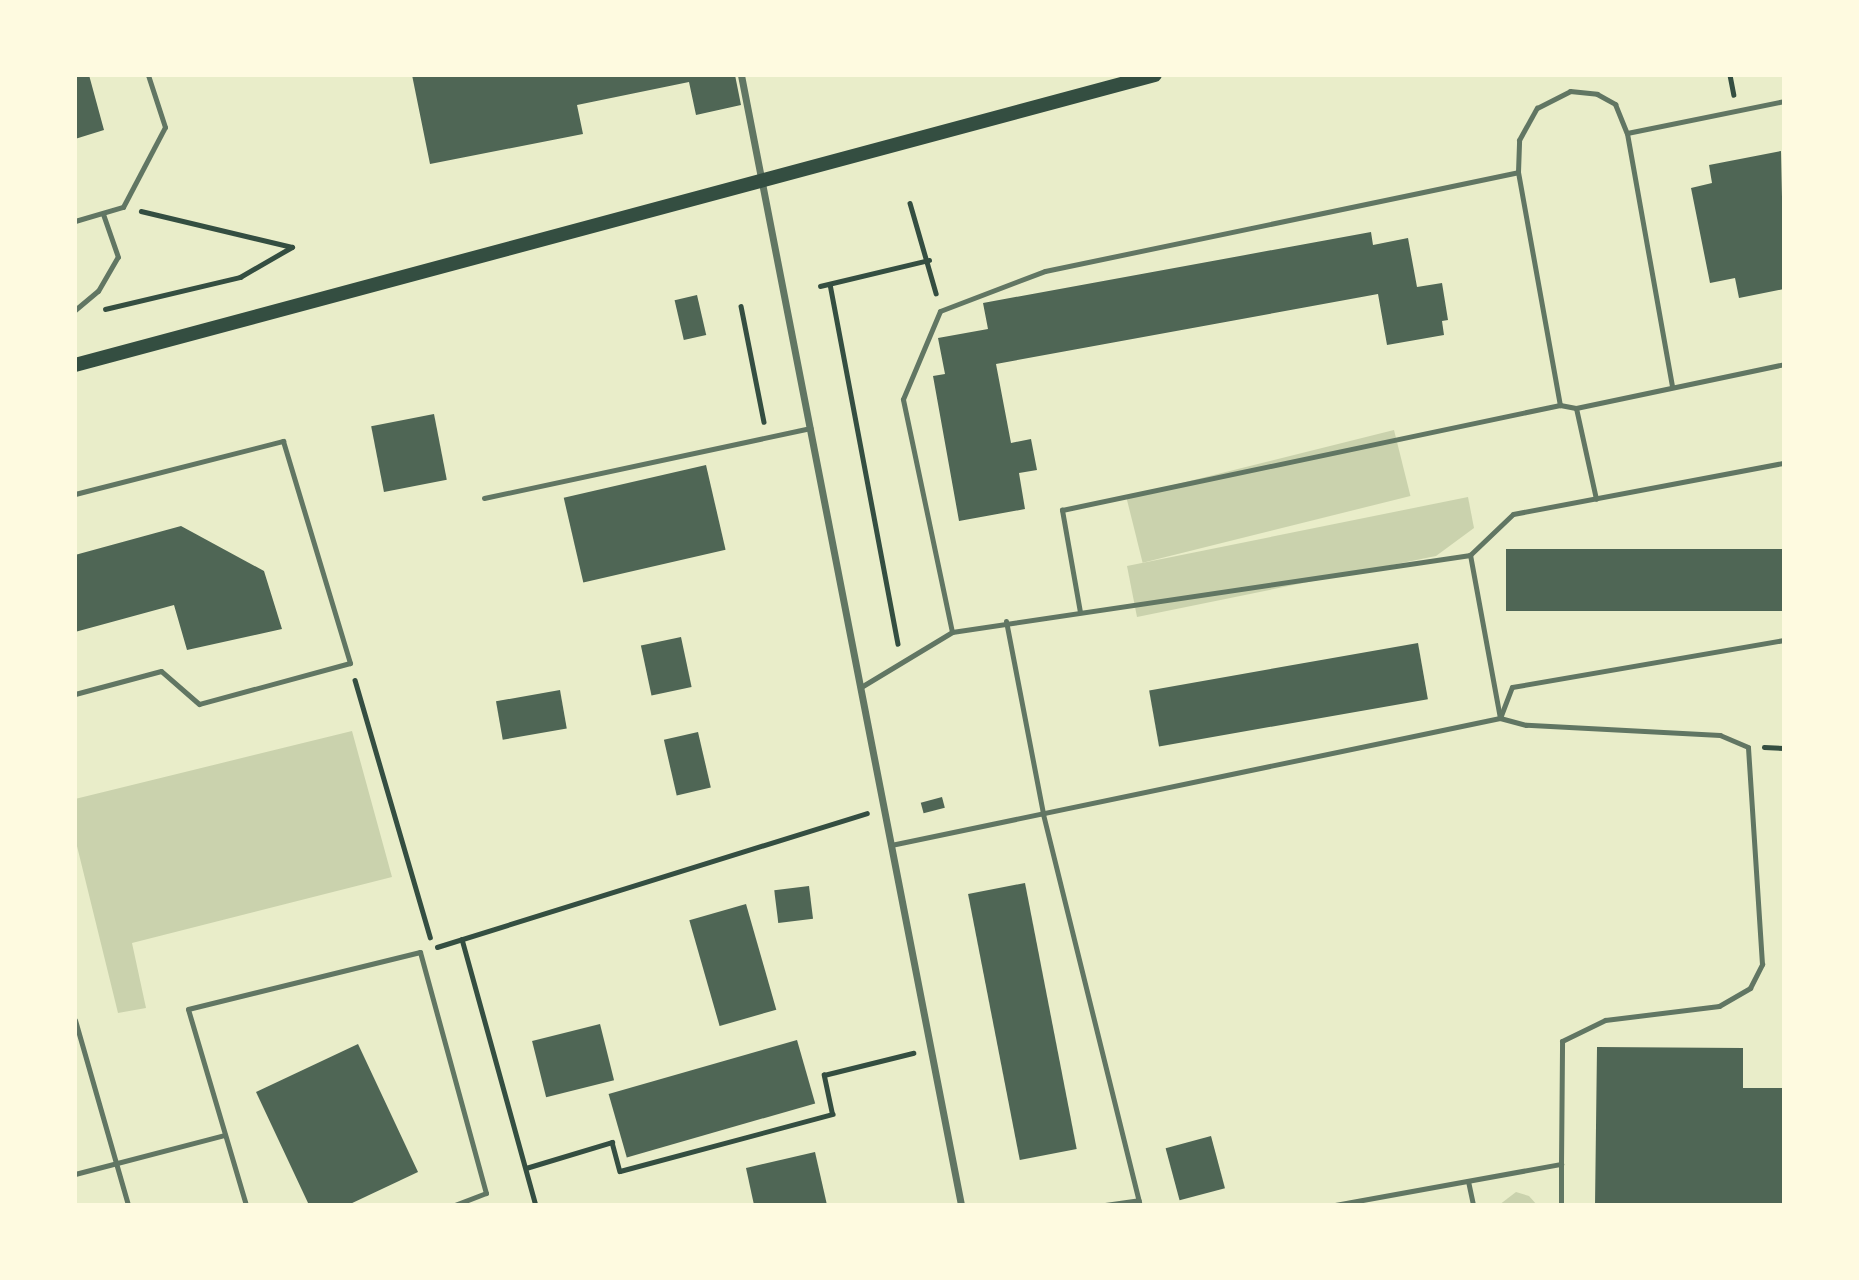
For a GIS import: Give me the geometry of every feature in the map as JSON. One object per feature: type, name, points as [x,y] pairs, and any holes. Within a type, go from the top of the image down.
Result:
[{"type":"main road","points":[[75,365],[762,183],[1155,75]]},
{"type":"street","points":[[741,75],[961,1205]]},
{"type":"lane","points":[[75,222],[123,206],[165,127],[148,75]]},
{"type":"lane","points":[[1560,405],[1518,172],[1519,140],[1537,108],[1570,91],[1597,94],[1615,104],[1627,133],[1672,386]]},
{"type":"lane","points":[[1627,133],[1784,101]]},
{"type":"lane","points":[[952,632],[903,399],[940,312],[1045,271],[1518,172]]},
{"type":"lane","points":[[75,310],[98,291],[118,257],[103,214]]},
{"type":"lane","points":[[1080,612],[1062,510],[1560,405],[1576,408],[1784,364]]},
{"type":"lane","points":[[1576,408],[1596,499]]},
{"type":"lane","points":[[484,498],[811,428]]},
{"type":"lane","points":[[75,494],[283,441],[350,663],[199,704],[161,671],[75,694]]},
{"type":"lane","points":[[861,687],[952,632],[1006,621],[1470,555],[1513,514],[1784,463]]},
{"type":"lane","points":[[1470,555],[1500,718]]},
{"type":"lane","points":[[1006,621],[1043,814],[1140,1202],[1105,1205]]},
{"type":"lane","points":[[1500,718],[1513,687],[1784,640]]},
{"type":"lane","points":[[891,845],[1500,718],[1526,726],[1720,735],[1748,747],[1762,964],[1750,988],[1719,1006],[1605,1020],[1562,1041],[1562,1205]]},
{"type":"lane","points":[[246,1205],[188,1009],[420,952],[486,1193],[455,1205]]},
{"type":"lane","points":[[75,1020],[128,1205]]},
{"type":"lane","points":[[75,1174],[118,1165],[225,1135]]},
{"type":"lane","points":[[1335,1205],[1562,1164]]},
{"type":"lane","points":[[1468,1181],[1473,1205]]},
{"type":"path","points":[[910,204],[929,260],[940,312]]},
{"type":"path","points":[[101,310],[240,276],[292,247],[123,206]]},
{"type":"path","points":[[820,286],[929,260]]},
{"type":"path","points":[[830,284],[902,663]]},
{"type":"path","points":[[741,306],[767,437]]},
{"type":"path","points":[[350,663],[433,948]]},
{"type":"path","points":[[420,952],[884,807]]},
{"type":"path","points":[[462,939],[536,1205]]},
{"type":"path","points":[[526,1168],[612,1142],[620,1171],[832,1114],[824,1075],[930,1048]]},
{"type":"green space","points":[[1394,430],[1410,496],[1143,563],[1126,497]]},
{"type":"green space","points":[[1468,497],[1474,528],[1436,556],[1137,617],[1127,566]]},
{"type":"green space","points":[[352,731],[392,877],[132,943],[146,1008],[118,1013],[75,838],[75,799]]},
{"type":"green space","points":[[1516,1192],[1529,1196],[1537,1205],[1499,1205]]},
{"type":"building","points":[[75,75],[89,75],[104,130],[75,139]]},
{"type":"building","points":[[412,75],[735,75],[741,105],[696,115],[689,82],[577,105],[583,134],[430,164]]},
{"type":"building","points":[[1781,151],[1784,289],[1739,298],[1735,278],[1710,283],[1691,188],[1712,183],[1709,165]]},
{"type":"building","points":[[1371,232],[1373,245],[1408,238],[1417,287],[1442,283],[1448,320],[1442,321],[1444,335],[1387,345],[1378,294],[996,364],[1011,443],[1031,439],[1037,470],[1019,473],[1025,509],[959,521],[933,376],[945,374],[938,338],[988,329],[983,303]]},
{"type":"building","points":[[697,295],[706,335],[684,340],[675,300]]},
{"type":"building","points":[[434,414],[447,480],[384,492],[371,426]]},
{"type":"building","points":[[706,465],[726,550],[583,583],[564,498]]},
{"type":"building","points":[[181,526],[264,571],[282,629],[187,650],[174,605],[75,632],[75,555]]},
{"type":"building","points":[[1506,549],[1784,549],[1784,611],[1506,611]]},
{"type":"building","points":[[681,637],[692,687],[651,695],[641,646]]},
{"type":"building","points":[[1418,643],[1428,699],[1159,747],[1149,690]]},
{"type":"building","points":[[560,690],[567,728],[503,740],[496,701]]},
{"type":"building","points":[[698,732],[711,788],[677,795],[664,740]]},
{"type":"building","points":[[942,797],[945,808],[924,813],[921,803]]},
{"type":"building","points":[[1025,883],[1077,1149],[1020,1160],[968,894]]},
{"type":"building","points":[[809,886],[813,919],[778,923],[774,890]]},
{"type":"building","points":[[746,904],[776,1010],[720,1026],[689,920]]},
{"type":"building","points":[[600,1024],[614,1080],[546,1097],[532,1041]]},
{"type":"building","points":[[797,1040],[815,1103],[627,1157],[609,1094]]},
{"type":"building","points":[[358,1044],[418,1172],[348,1205],[309,1205],[256,1092]]},
{"type":"building","points":[[1597,1047],[1743,1048],[1743,1088],[1784,1088],[1784,1205],[1595,1205]]},
{"type":"building","points":[[1211,1136],[1225,1188],[1180,1200],[1166,1148]]},
{"type":"building","points":[[815,1152],[827,1205],[754,1205],[746,1168]]}]
